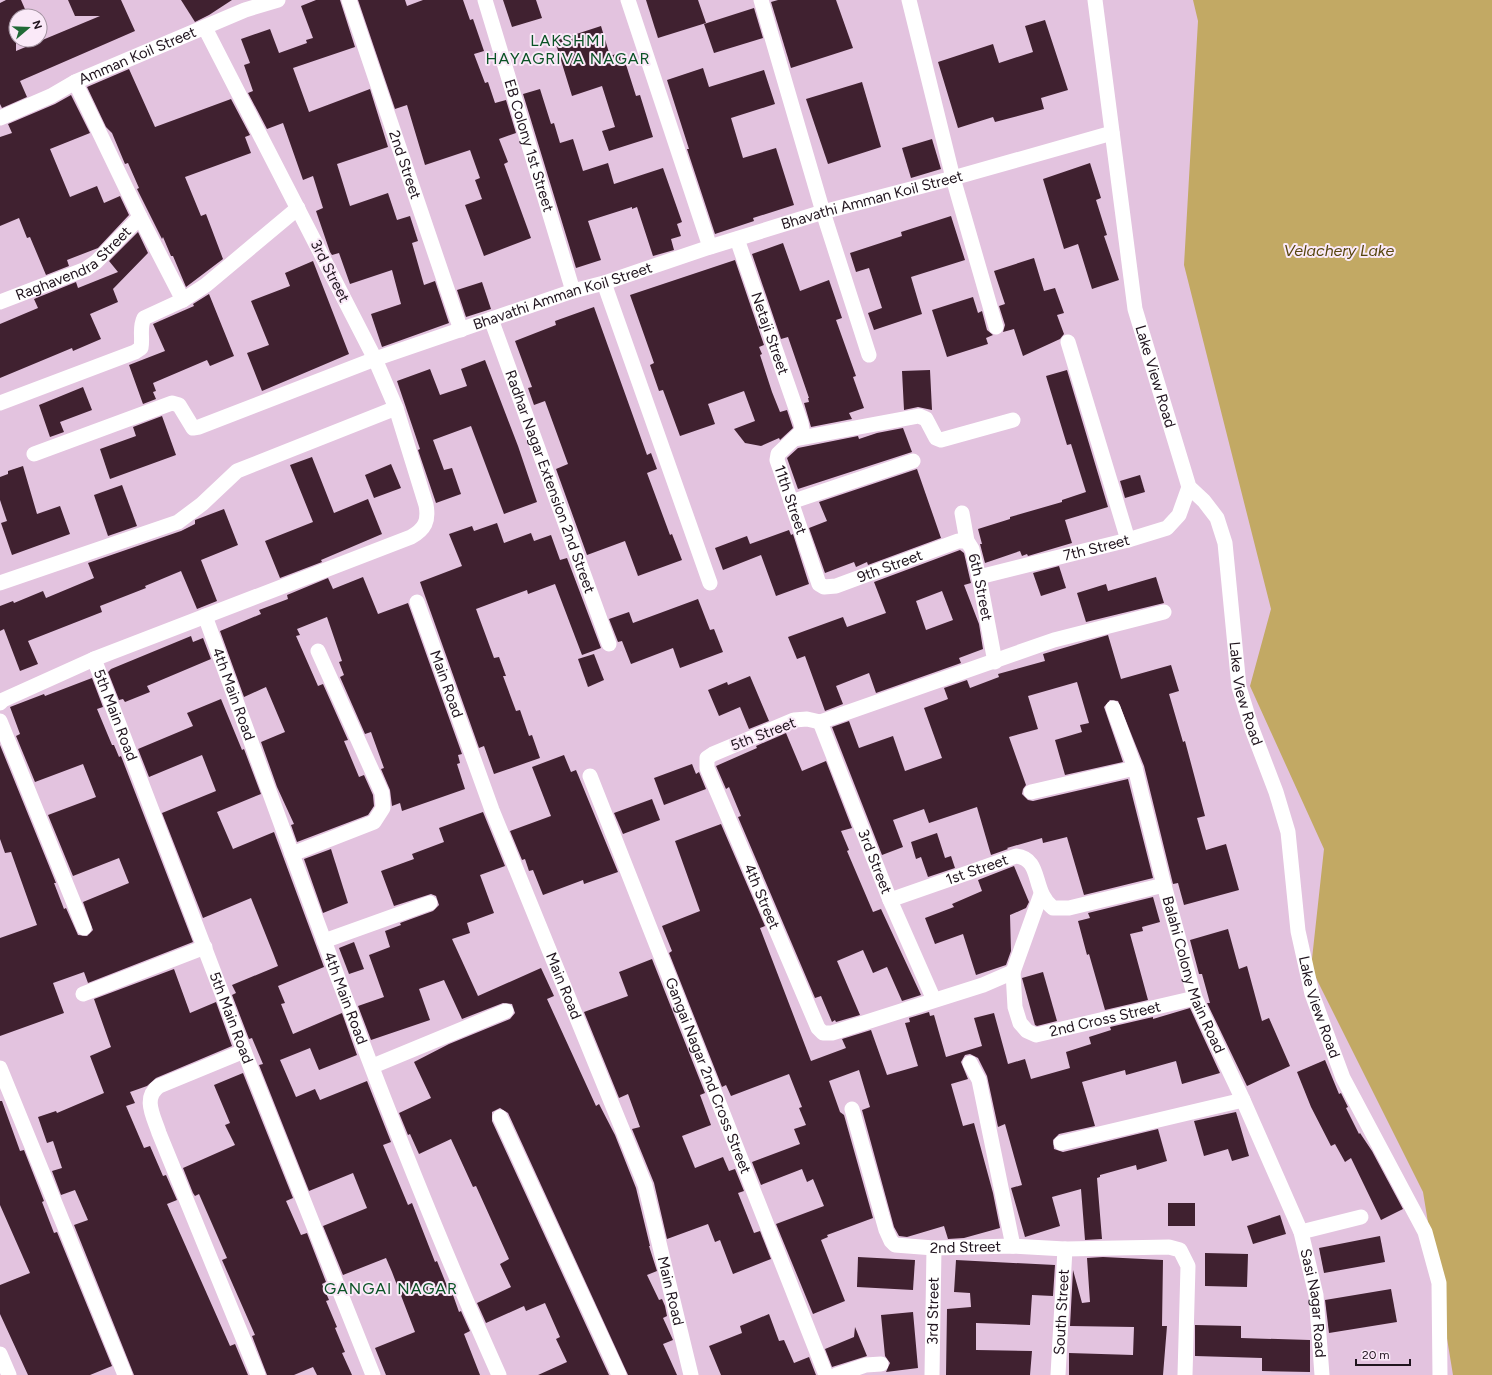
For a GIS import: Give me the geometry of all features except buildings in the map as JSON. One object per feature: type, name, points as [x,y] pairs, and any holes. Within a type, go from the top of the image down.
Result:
[{"type":"street","name":"Amman Koil Street","points":[[0,118],[51,96],[75,82],[245,10],[278,0]]},
{"type":"street","name":"2nd Street","points":[[350,0],[461,330]]},
{"type":"street","name":"EB Colony 1st Street","points":[[485,0],[573,291]]},
{"type":"street","points":[[628,0],[710,247]]},
{"type":"street","points":[[761,0],[823,212],[870,355]]},
{"type":"street","points":[[909,0],[953,178],[996,327]]},
{"type":"street","name":"Lake View Road","points":[[1095,0],[1135,309],[1189,487],[1204,501],[1217,518],[1225,543],[1239,687],[1252,729],[1276,792],[1288,832],[1298,931],[1312,994],[1343,1078],[1424,1232],[1437,1275],[1439,1283],[1440,1375]]},
{"type":"street","name":"3rd Street","points":[[205,28],[375,359],[396,408],[428,515],[426,525],[420,532],[411,537],[205,616]]},
{"type":"street","points":[[75,82],[140,217],[183,300]]},
{"type":"street","name":"Bhavathi Amman Koil Street","points":[[34,454],[172,403],[179,405],[193,428],[199,427],[375,359],[573,291],[604,283],[710,247],[823,212],[953,178],[1112,132]]},
{"type":"street","points":[[0,403],[135,352],[141,348],[141,324],[144,318],[183,300],[206,285],[298,208]]},
{"type":"street","name":"Raghavendra Street","points":[[0,302],[86,269],[96,262],[140,217]]},
{"type":"street","name":"Netaji Street","points":[[736,239],[798,434]]},
{"type":"street","points":[[604,283],[710,583]]},
{"type":"street","name":"Radhar Nagar Extension 2nd Street","points":[[491,319],[609,644]]},
{"type":"street","points":[[1068,342],[1128,540]]},
{"type":"street","points":[[0,583],[178,522],[202,504],[237,471],[396,408]]},
{"type":"street","points":[[798,434],[919,416],[926,419],[936,438],[941,440],[1013,420]]},
{"type":"street","name":"11th Street","points":[[798,434],[778,454],[777,460],[816,580]]},
{"type":"street","points":[[791,502],[913,461]]},
{"type":"street","name":"7th Street","points":[[979,577],[1128,540],[1167,528],[1179,515],[1189,487]]},
{"type":"street","name":"6th Street","points":[[962,513],[967,541],[972,549],[979,577],[995,662]]},
{"type":"street","name":"9th Street","points":[[816,580],[824,588],[832,587],[958,541],[967,541]]},
{"type":"street","name":"Main Road","points":[[417,602],[492,810],[645,1185],[691,1375]]},
{"type":"street","points":[[820,722],[995,662],[1054,640],[1164,612]]},
{"type":"street","points":[[0,703],[3,700],[94,659],[205,616]]},
{"type":"street","name":"4th Main Road","points":[[205,616],[324,941],[460,1287],[499,1375]]},
{"type":"street","points":[[292,854],[374,822],[383,808],[382,793],[318,651]]},
{"type":"street","name":"5th Main Road","points":[[94,659],[206,947],[244,1051],[373,1375]]},
{"type":"street","name":"Balahi Colony Main Road","points":[[1113,708],[1134,768],[1164,886],[1195,998],[1243,1100],[1301,1232]]},
{"type":"street","name":"5th Street","points":[[707,758],[713,754],[794,720],[807,719],[820,722]]},
{"type":"street","points":[[0,721],[84,928]]},
{"type":"street","name":"3rd Street","points":[[820,722],[890,900],[934,1000]]},
{"type":"street","name":"4th Street","points":[[707,758],[707,768],[818,1028],[823,1032],[832,1033],[934,1000]]},
{"type":"street","points":[[1031,792],[1134,768]]},
{"type":"street","name":"Gangai Nagar 2nd Cross Street","points":[[590,776],[826,1375]]},
{"type":"street","name":"1st Street","points":[[890,900],[1016,856],[1025,857],[1030,861],[1041,894]]},
{"type":"street","points":[[934,1000],[984,985],[1013,972],[1041,894],[1053,908],[1060,909],[1164,886]]},
{"type":"street","points":[[324,941],[430,903]]},
{"type":"street","points":[[83,994],[206,947]]},
{"type":"street","name":"2nd Cross Street","points":[[1013,972],[1015,1007],[1020,1023],[1027,1031],[1036,1035],[1195,998]]},
{"type":"street","points":[[373,1066],[506,1011]]},
{"type":"street","points":[[244,1051],[159,1086],[153,1090],[149,1099],[159,1133],[258,1375]]},
{"type":"street","points":[[970,1063],[979,1080],[1013,1246]]},
{"type":"street","points":[[0,1068],[125,1375]]},
{"type":"street","points":[[1061,1143],[1243,1100]]},
{"type":"street","name":"2nd Street","points":[[852,1108],[886,1230],[891,1241],[895,1245],[934,1248],[1013,1246],[1065,1249],[1169,1247],[1180,1250],[1188,1266],[1185,1375]]},
{"type":"street","points":[[500,1117],[619,1375]]},
{"type":"street","points":[[1301,1232],[1361,1217]]},
{"type":"street","name":"Sasi Nagar Road","points":[[1301,1232],[1316,1295],[1322,1375]]},
{"type":"street","name":"3rd Street","points":[[932,1375],[934,1248]]},
{"type":"street","name":"South Street","points":[[1058,1375],[1065,1249]]},
{"type":"street","points":[[0,1354],[9,1375]]},
{"type":"street","points":[[836,1375],[866,1364],[881,1364]]},
{"type":"water","name":"Velachery Lake","points":[[1193,0],[1492,0],[1492,1375],[1453,1375],[1423,1192],[1311,968],[1324,849],[1250,686],[1271,609],[1184,265],[1198,21]]},
{"type":"district","name":"LAKSHMI HAYAGRIVA NAGAR","points":[[568,49]]},
{"type":"district","name":"GANGAI NAGAR","points":[[391,1288]]}]
